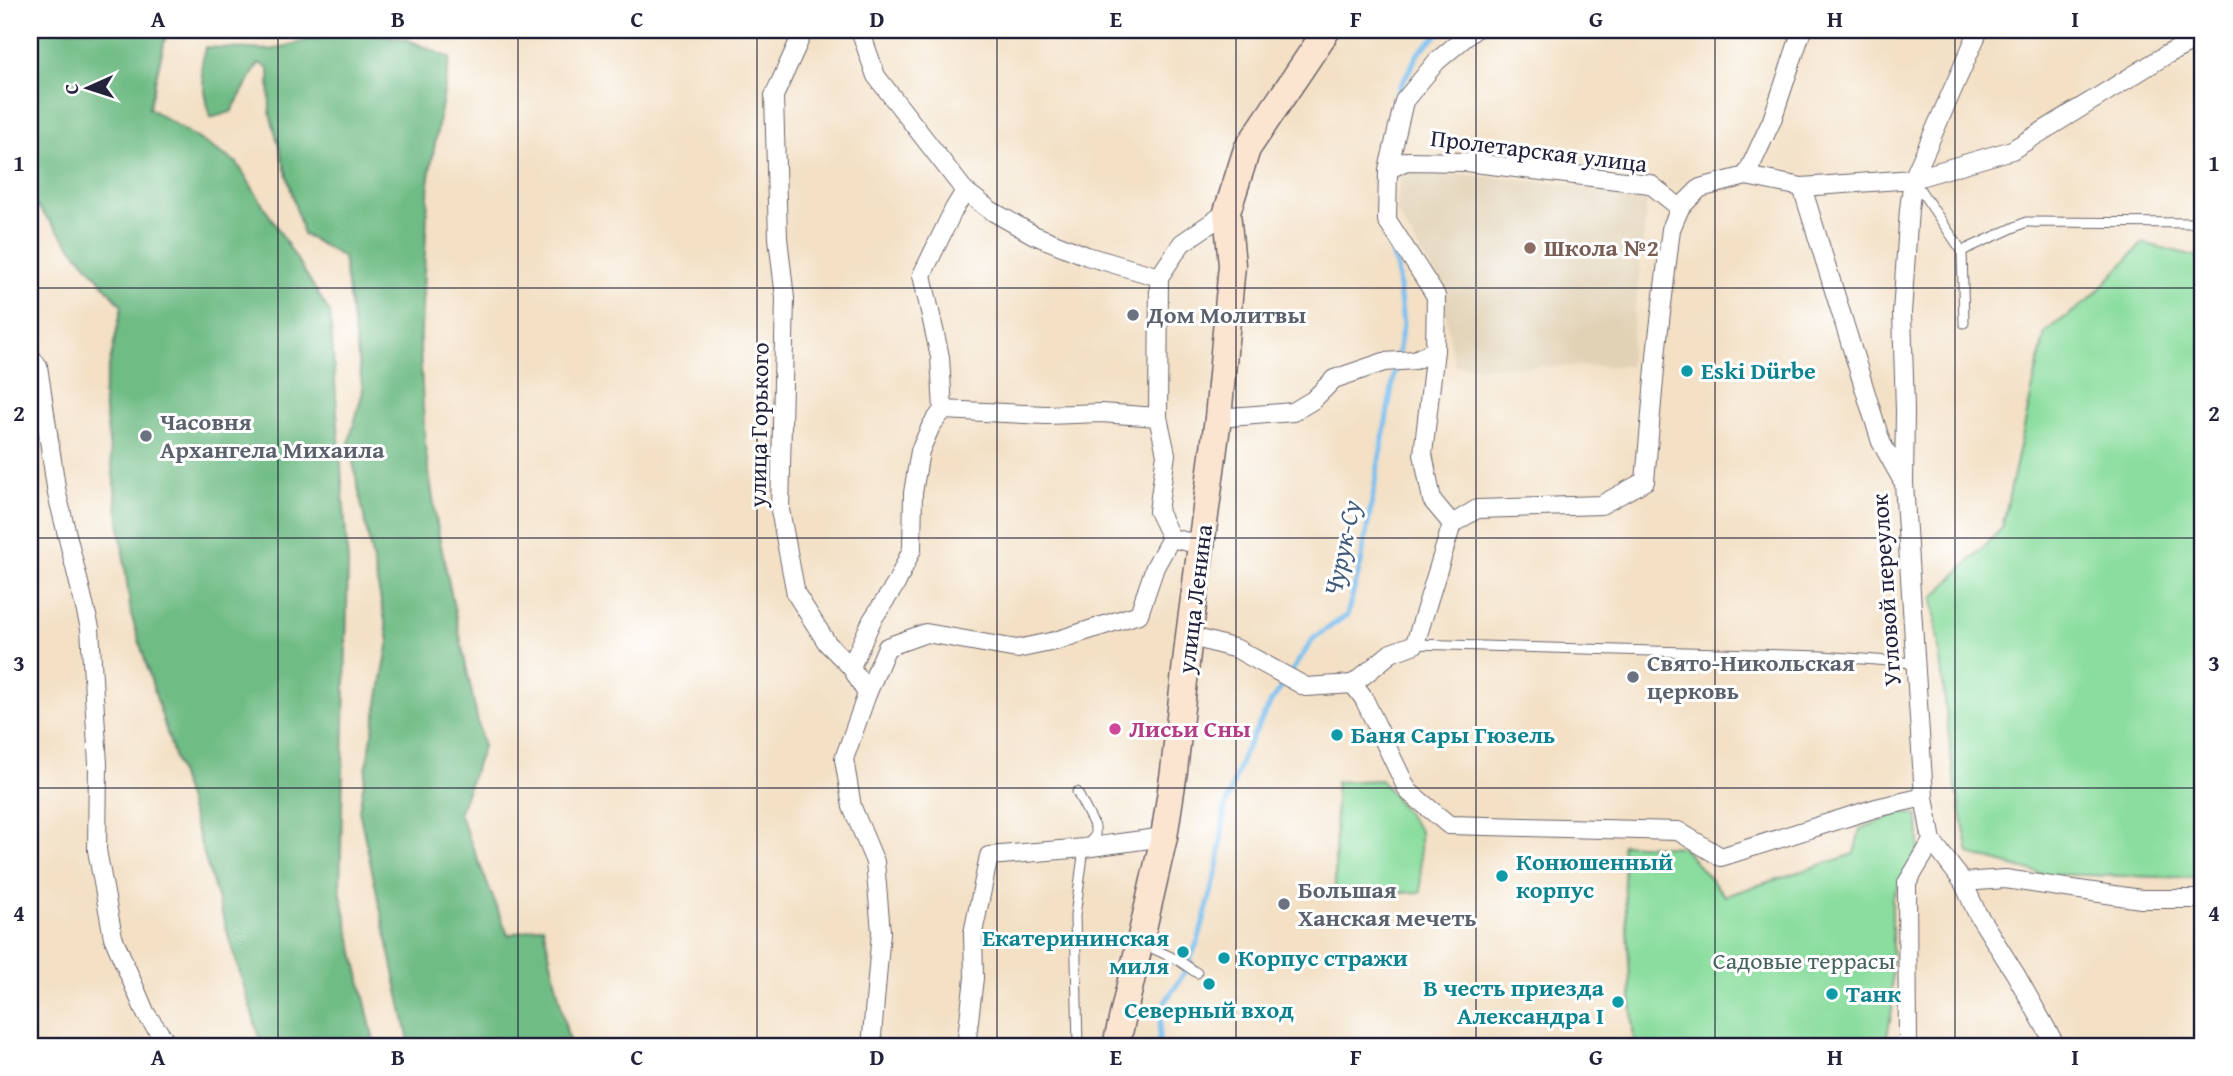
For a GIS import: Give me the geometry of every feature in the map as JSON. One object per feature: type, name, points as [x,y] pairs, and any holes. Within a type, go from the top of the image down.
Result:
[{"type":"main road","name":"улица Ленина","points":[[1115,1046],[1164,837],[1219,418],[1232,265],[1227,212],[1247,149],[1327,30]]},
{"type":"street","name":"улица Горького","points":[[804,30],[774,96],[778,238],[785,298],[780,510],[796,594],[827,643],[851,667],[867,694]]},
{"type":"street","points":[[860,30],[876,76],[965,191],[990,210],[1034,235],[1087,257],[1159,277]]},
{"type":"street","points":[[1452,524],[1432,500],[1423,454],[1435,350],[1436,296],[1387,220],[1388,170],[1404,101],[1437,61],[1474,30]]},
{"type":"street","points":[[1746,176],[1772,120],[1802,30]]},
{"type":"street","points":[[1903,483],[1905,410],[1902,313],[1913,179],[1979,30]]},
{"type":"street","points":[[1189,636],[1237,649],[1306,687],[1353,684],[1391,653],[1415,644],[1452,524],[1477,509],[1601,505],[1645,481],[1671,229],[1680,208],[1700,188],[1746,176],[1802,187],[1913,179],[2012,149],[2166,55],[2203,36]]},
{"type":"street","name":"Пролетарская улица","points":[[1388,170],[1406,161],[1466,162],[1650,184],[1680,208]]},
{"type":"street","name":"Угловой переулок","points":[[1802,187],[1881,442],[1903,483],[1924,797],[1932,841]]},
{"type":"street","points":[[851,667],[872,620],[896,584],[912,548],[913,493],[920,451],[931,426],[943,410],[940,357],[922,275],[965,191]]},
{"type":"street","points":[[1171,538],[1158,511],[1166,454],[1158,417],[1159,277],[1182,243],[1227,212]]},
{"type":"street","points":[[1219,418],[1293,412],[1313,400],[1334,379],[1384,362],[1415,360],[1435,350]]},
{"type":"street","points":[[30,356],[38,366],[57,494],[90,628],[98,764],[97,850],[113,937],[146,1014],[169,1046]]},
{"type":"street","points":[[943,410],[1046,415],[1101,413],[1158,417]]},
{"type":"street","points":[[1171,538],[1201,545]]},
{"type":"street","points":[[874,1046],[872,1036],[881,932],[875,862],[852,807],[845,759],[867,694],[887,647],[926,634],[1017,649],[1139,614],[1155,567],[1171,538]]},
{"type":"street","points":[[1353,684],[1364,699],[1408,791],[1449,824],[1678,831],[1721,857],[1876,808],[1924,797]]},
{"type":"street","points":[[967,1046],[974,978],[973,933],[989,856],[1084,848],[1164,837]]},
{"type":"street","points":[[1907,1045],[1907,883],[1932,841],[1963,882],[1977,913],[2056,1046]]},
{"type":"street","points":[[1963,882],[2005,879],[2141,899],[2203,899]]},
{"type":"lane","points":[[1913,179],[1962,251],[1964,323]]},
{"type":"lane","points":[[1962,251],[2026,222],[2203,223]]},
{"type":"lane","points":[[1415,644],[1822,656],[1916,663]]},
{"type":"lane","points":[[1077,792],[1096,827],[1095,836],[1084,848],[1075,916],[1078,1046]]},
{"type":"lane","points":[[1140,943],[1197,972]]},
{"type":"shaded area","name":"Школа №2","points":[[1401,168],[1648,193],[1629,366],[1454,365],[1441,285],[1396,211]]},
{"type":"green space","points":[[36,30],[167,30],[149,108],[237,163],[330,313],[348,564],[340,890],[375,1046],[262,1046],[131,614],[103,395],[122,306],[30,198]]},
{"type":"green space","points":[[348,30],[406,39],[450,58],[429,177],[420,347],[425,447],[438,531],[483,747],[459,813],[508,935],[543,926],[570,1046],[410,1046],[359,810],[389,641],[349,442],[363,391],[343,257],[303,234],[270,113],[269,69],[259,63],[231,112],[210,118],[201,70],[205,47],[271,50]]},
{"type":"green space","points":[[2143,243],[2203,258],[2203,878],[2042,874],[1969,854],[1953,770],[1933,598],[2002,528],[2045,332],[2089,300]]},
{"type":"green space","points":[[1381,780],[1420,831],[1421,892],[1335,895],[1336,782]]},
{"type":"green space","name":"Садовые террасы","points":[[1903,812],[1918,816],[1919,848],[1892,898],[1892,1010],[1885,1046],[1634,1046],[1622,844],[1682,847],[1725,896],[1854,854],[1860,829]]},
{"type":"waterway","name":"Чурук-Су","points":[[1379,208],[1376,171],[1398,91],[1419,52],[1442,30]]},
{"type":"waterway","name":"Чурук-Су","points":[[1158,1046],[1162,1007],[1185,972],[1199,938],[1218,867],[1225,807],[1244,753],[1271,702],[1314,638],[1347,615],[1361,563],[1403,325],[1397,269],[1385,230]]},
{"type":"place","name":"Школа №2","points":[[1530,248]]},
{"type":"place","name":"Дом Молитвы","points":[[1133,315]]},
{"type":"place","name":"Eski Dürbe","points":[[1687,371]]},
{"type":"place","name":"Часовня Архангела Михаила","points":[[146,436]]},
{"type":"place","name":"Свято-Никольская церковь","points":[[1633,677]]},
{"type":"place","name":"Лисьи Сны","points":[[1115,729]]},
{"type":"place","name":"Баня Сары Гюзель","points":[[1337,735]]},
{"type":"place","name":"Конюшенный корпус","points":[[1502,876]]},
{"type":"place","name":"Большая Ханская мечеть","points":[[1284,904]]},
{"type":"place","name":"Екатерининская миля","points":[[1183,952]]},
{"type":"place","name":"Корпус стражи","points":[[1224,958]]},
{"type":"place","name":"Северный вход","points":[[1209,984]]},
{"type":"place","name":"Танк","points":[[1832,994]]},
{"type":"place","name":"В честь приезда Александра I","points":[[1618,1002]]}]
